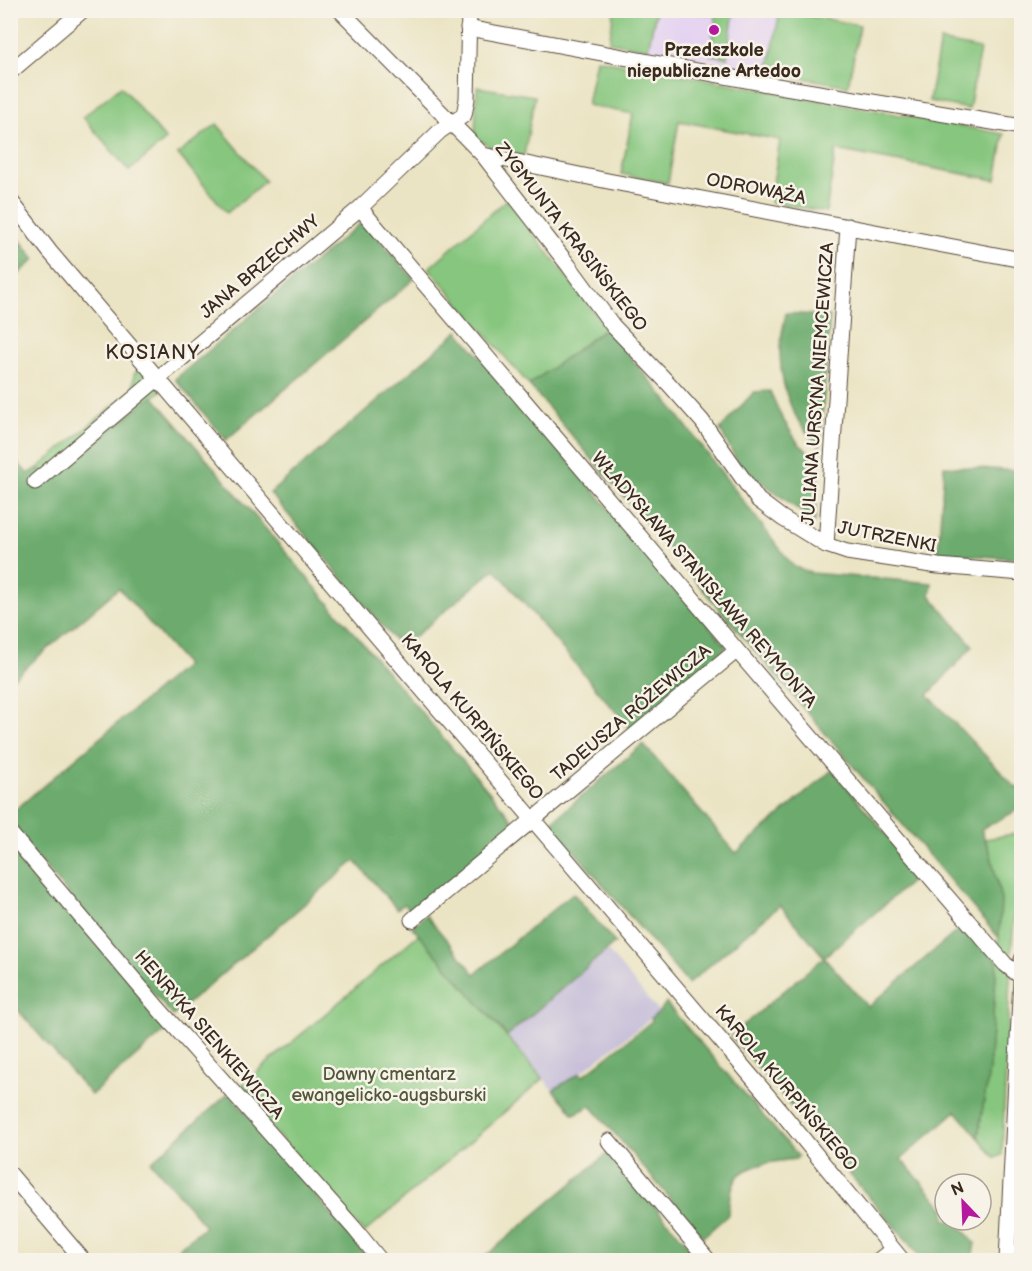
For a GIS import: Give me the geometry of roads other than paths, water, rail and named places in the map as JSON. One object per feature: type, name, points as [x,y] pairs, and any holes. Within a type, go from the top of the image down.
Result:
[{"type":"street","points":[[10,72],[83,10]]},
{"type":"street","name":"ZYGMUNTA KRASIŃSKIEGO","points":[[340,10],[483,155],[613,326],[702,421],[758,500]]},
{"type":"street","name":"JANA BRZECHWY","points":[[35,482],[360,208],[440,131],[464,115],[469,10]]},
{"type":"street","points":[[468,28],[772,85],[1022,127]]},
{"type":"street","name":"ODROWĄŻA","points":[[483,155],[1022,260]]},
{"type":"street","name":"KAROLA KURPIŃSKIEGO","points":[[10,200],[50,252],[774,1103],[897,1255]]},
{"type":"street","name":"WŁADYSŁAWA STANISŁAWA REYMONTA","points":[[360,208],[736,651],[791,712],[1005,964],[1020,976]]},
{"type":"street","name":"JULIANA URSYNA NIEMCEWICZA","points":[[826,545],[848,226]]},
{"type":"street","name":"JUTRZENKI","points":[[758,500],[826,545],[847,552],[938,567],[1022,573]]},
{"type":"street","name":"TADEUSZA RÓŻEWICZA","points":[[412,920],[736,651]]},
{"type":"street","name":"HENRYKA SIENKIEWICZA","points":[[10,833],[158,1008],[380,1260]]},
{"type":"street","points":[[1007,1260],[1022,959]]},
{"type":"street","points":[[609,1141],[708,1260]]},
{"type":"street","points":[[10,1174],[83,1260]]},
{"type":"street","points":[[879,1260],[897,1255]]},
{"type":"place","name":"Przedszkole niepubliczne Artedoo","points":[[714,30]]},
{"type":"district","name":"KOSIANY","points":[[153,353]]},
{"type":"park label","name":"Dawny cmentarz ewangelicko-augsburski","points":[[389,1084]]}]
